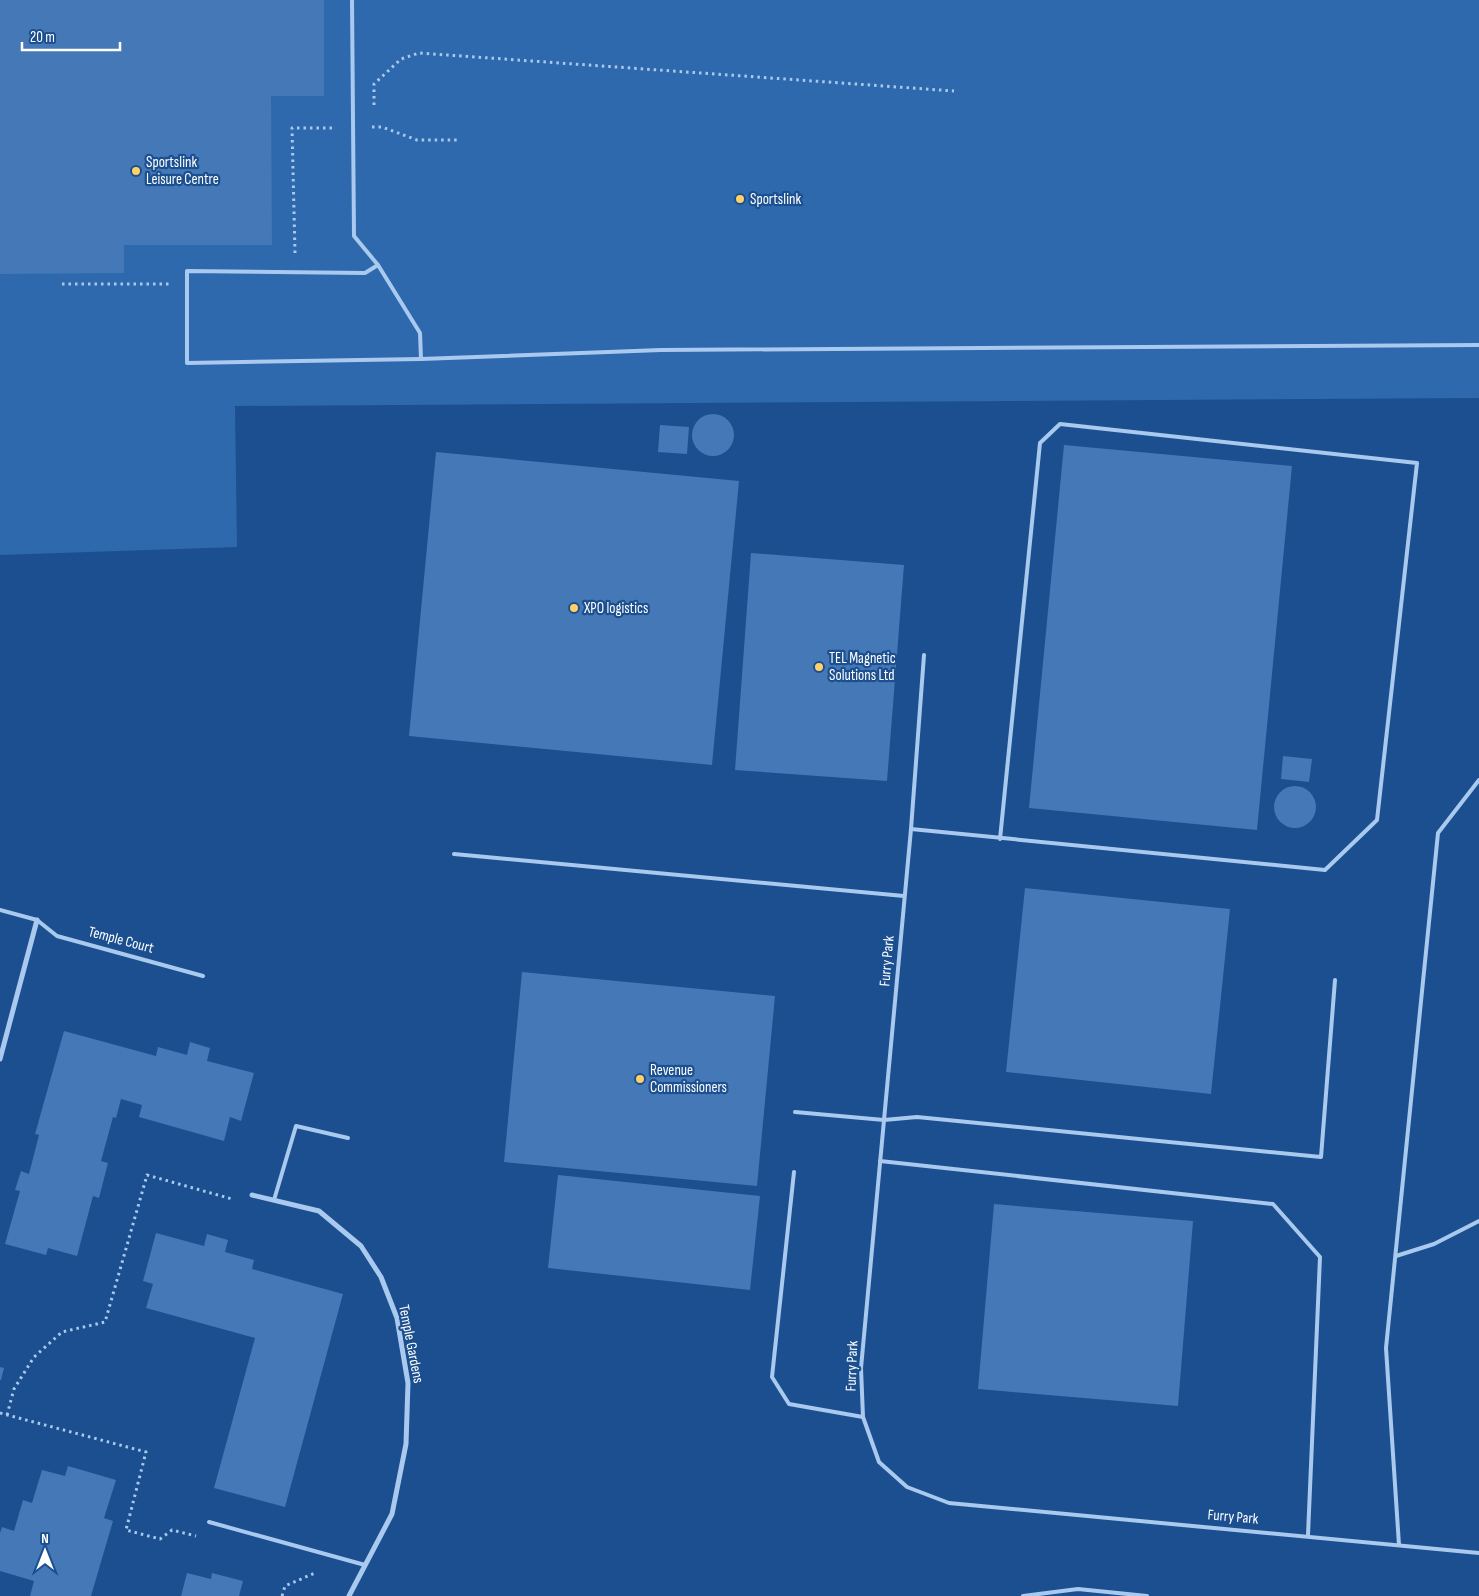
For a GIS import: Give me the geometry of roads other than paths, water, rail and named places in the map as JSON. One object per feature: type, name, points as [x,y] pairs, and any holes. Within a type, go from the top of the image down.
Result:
[{"type":"street","points":[[0,1059],[37,920]]},
{"type":"street","name":"Temple Gardens","points":[[252,1195],[319,1211],[361,1246],[381,1277],[397,1318],[408,1383],[406,1444],[392,1514],[349,1596]]},
{"type":"lane","points":[[352,0],[354,236],[378,265],[420,333],[422,359]]},
{"type":"lane","points":[[378,265],[365,273],[186,271],[187,363],[422,359],[679,350],[1479,345]]},
{"type":"lane","points":[[911,829],[1000,839],[1324,870],[1377,820],[1417,463],[1060,424],[1040,443],[1000,839]]},
{"type":"lane","name":"Furry Park","points":[[924,655],[911,829],[861,1368],[863,1417],[879,1462],[907,1488],[949,1502],[1479,1553]]},
{"type":"lane","points":[[1399,1545],[1386,1348],[1438,833],[1479,780]]},
{"type":"lane","points":[[454,854],[904,896]]},
{"type":"lane","name":"Temple Court","points":[[0,910],[37,920],[57,936],[203,976]]},
{"type":"lane","points":[[795,1112],[884,1120],[917,1118],[1321,1157],[1334,980]]},
{"type":"lane","points":[[274,1200],[296,1126],[348,1138]]},
{"type":"lane","points":[[880,1161],[1273,1204],[1320,1257],[1308,1536]]},
{"type":"lane","points":[[794,1172],[772,1377],[789,1404],[863,1417]]},
{"type":"lane","points":[[1396,1256],[1434,1244],[1479,1221]]},
{"type":"lane","points":[[209,1522],[365,1565]]},
{"type":"lane","points":[[1023,1596],[1078,1589],[1147,1596]]},
{"type":"place","name":"Sportslink Leisure Centre","points":[[136,171]]},
{"type":"place","name":"Sportslink","points":[[740,199]]},
{"type":"place","name":"XPO logistics","points":[[574,608]]},
{"type":"place","name":"TEL Magnetic Solutions Ltd","points":[[819,667]]},
{"type":"place","name":"Revenue Commissioners","points":[[640,1079]]}]
